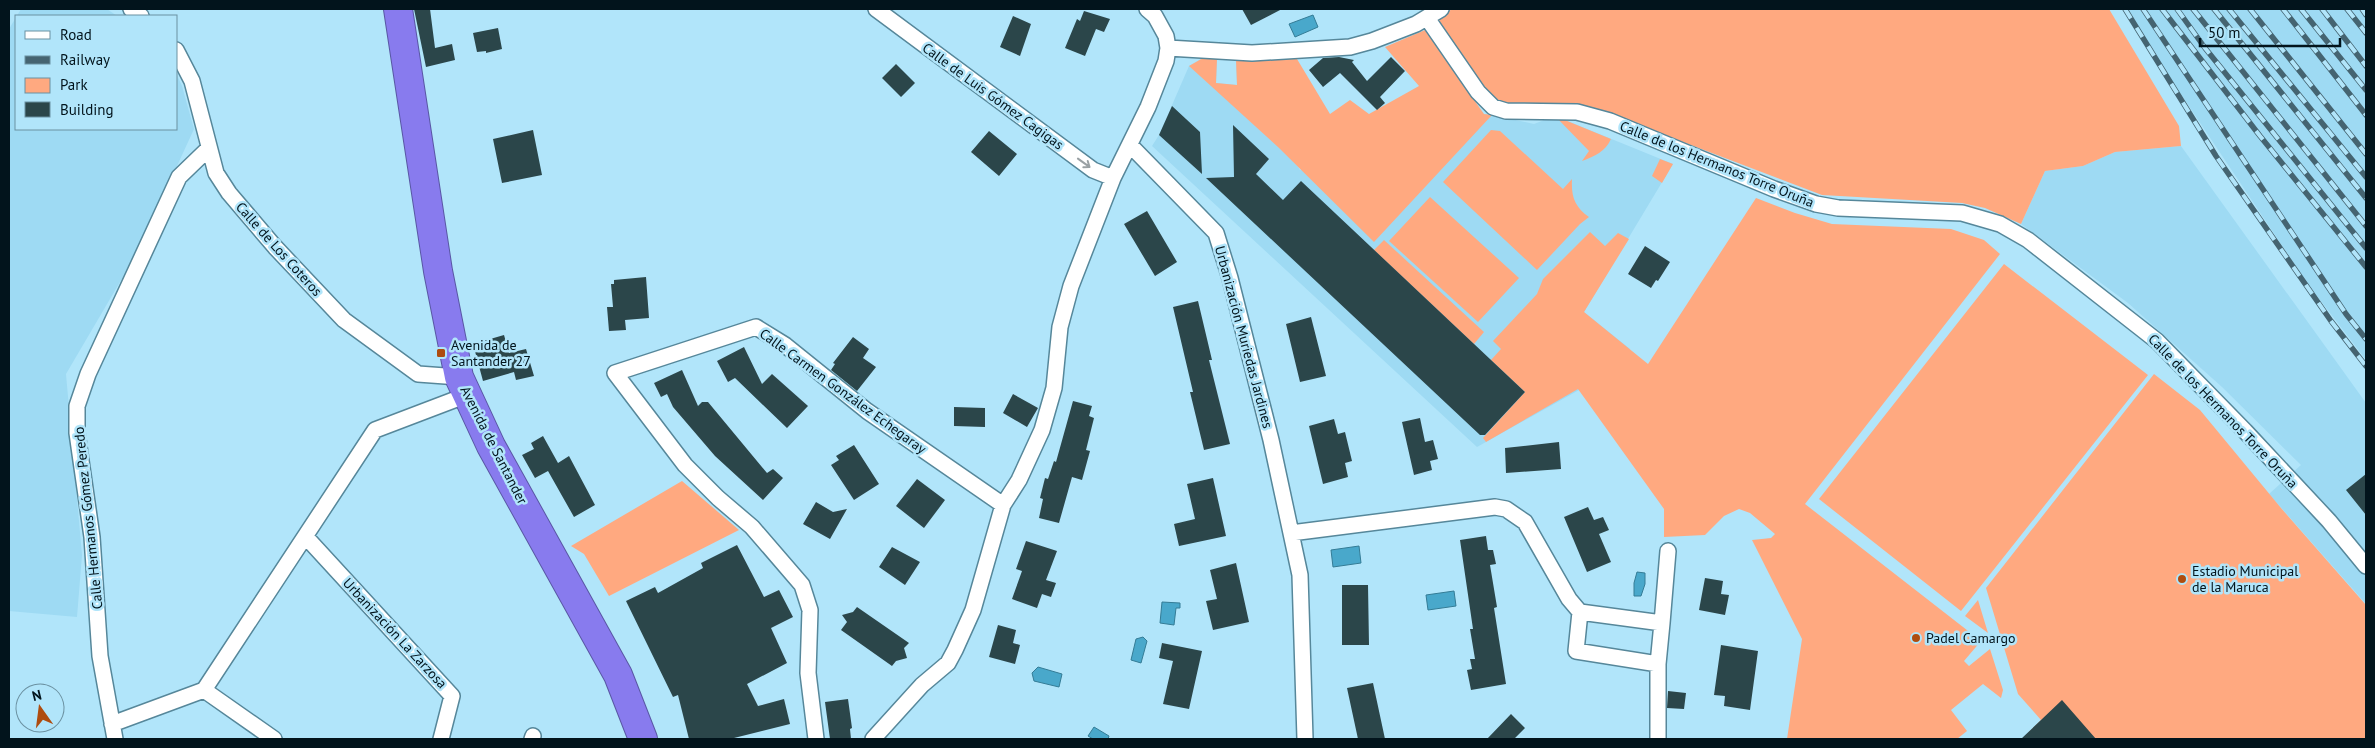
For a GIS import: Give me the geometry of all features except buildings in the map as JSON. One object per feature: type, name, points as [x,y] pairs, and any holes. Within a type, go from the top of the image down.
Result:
[{"type":"highway","name":"Avenida de Santander","points":[[398,9],[438,271],[463,386],[495,452],[618,675],[643,739]]},
{"type":"street","name":"Calle de Luis Gómez Cagigas","points":[[876,9],[1093,170],[1113,178]]},
{"type":"street","points":[[1168,48],[1252,53],[1350,47],[1372,42],[1416,24],[1441,9]]},
{"type":"street","points":[[873,739],[922,685],[948,662],[973,610],[1003,505],[1019,480],[1042,430],[1050,405],[1064,306],[1113,178],[1148,107],[1166,61],[1168,48],[1166,36],[1156,11]]},
{"type":"street","name":"Calle de los Hermanos Torre Oruña","points":[[1427,18],[1478,92],[1494,107],[1517,112],[1577,112],[1610,121],[1774,189],[1816,204],[1838,208],[1962,213],[2000,224],[2028,240],[2157,341],[2329,521],[2366,566]]},
{"type":"street","name":"Calle de Los Coteros","points":[[178,54],[192,81],[208,149],[216,173],[229,194],[274,247],[344,320],[418,374],[463,386]]},
{"type":"street","name":"Urbanización Muriedas Jardines","points":[[1130,146],[1216,232],[1271,440],[1300,575],[1305,739]]},
{"type":"street","name":"Calle Hermanos Gómez Peredo","points":[[115,739],[100,656],[94,556],[77,433],[77,406],[88,374],[179,177],[208,149]]},
{"type":"street","name":"Calle Carmen González Echegaray","points":[[816,739],[808,673],[810,610],[802,584],[752,527],[718,498],[685,465],[615,374],[756,326],[785,346],[867,411],[1003,505]]},
{"type":"street","points":[[112,724],[204,690],[375,430],[463,386]]},
{"type":"street","points":[[1291,533],[1495,507],[1506,509],[1525,522],[1569,599],[1580,612],[1662,623]]},
{"type":"street","name":"Urbanización La Zarzosa","points":[[306,537],[452,696],[441,739]]},
{"type":"street","points":[[1658,739],[1658,664],[1668,550]]},
{"type":"street","points":[[1580,612],[1576,651],[1658,664]]},
{"type":"street","points":[[204,690],[274,739]]},
{"type":"shaded area","points":[[21,9],[107,9],[116,15],[18,15]]},
{"type":"shaded area","points":[[2124,9],[2366,9],[2366,360],[2307,283]]},
{"type":"shaded area","points":[[1313,15],[1318,27],[1295,37],[1289,24]]},
{"type":"shaded area","points":[[15,19],[15,130],[178,130],[178,77],[194,129],[137,253],[66,374],[82,555],[77,617],[9,611],[9,29]]},
{"type":"shaded area","points":[[1203,58],[1217,59],[1216,83],[1237,85],[1236,60],[1300,170],[1487,114],[1534,124],[1555,116],[1673,164],[1584,312],[1630,349],[1579,390],[1477,447],[1152,146],[1159,135],[1189,66]]},
{"type":"shaded area","points":[[2181,146],[2366,403],[2366,604],[2269,494],[2301,465],[2222,387],[2128,303],[2021,224],[2045,171],[2083,166],[2115,152]]},
{"type":"shaded area","points":[[1359,546],[1361,563],[1333,567],[1331,550]]},
{"type":"shaded area","points":[[1637,572],[1645,573],[1645,584],[1641,596],[1634,596],[1634,583]]},
{"type":"shaded area","points":[[1454,591],[1456,606],[1428,610],[1426,595]]},
{"type":"shaded area","points":[[1162,602],[1180,603],[1180,608],[1176,608],[1174,625],[1160,623]]},
{"type":"shaded area","points":[[1143,637],[1147,641],[1141,663],[1131,660],[1136,639]]},
{"type":"shaded area","points":[[1038,667],[1062,674],[1059,687],[1034,681],[1032,673]]},
{"type":"shaded area","points":[[1094,727],[1109,736],[1108,739],[1093,739],[1088,736]]},
{"type":"green space","points":[[1452,9],[2109,9],[2179,126],[2181,146],[2115,152],[2083,166],[2045,171],[2021,224],[1985,208],[1962,203],[1822,195],[1599,110],[1568,106],[1515,107],[1497,101],[1475,81],[1437,24],[1442,16]]},
{"type":"green space","points":[[1425,30],[1484,114],[1492,115],[1374,242],[1278,147],[1189,66],[1203,58],[1217,59],[1216,83],[1237,85],[1236,60],[1297,59],[1330,114],[1350,100],[1369,114],[1419,86],[1385,47]]},
{"type":"green space","points":[[1555,116],[1611,139],[1603,150],[1582,161],[1589,151]]},
{"type":"green space","points":[[1491,130],[1500,131],[1563,189],[1572,179],[1572,191],[1575,201],[1580,209],[1589,217],[1580,224],[1537,270],[1443,182]]},
{"type":"green space","points":[[1660,159],[1673,164],[1662,183],[1652,176]]},
{"type":"green space","points":[[1430,197],[1519,278],[1478,322],[1389,241]]},
{"type":"green space","points":[[1756,198],[1795,213],[1832,224],[1951,229],[1984,240],[2000,254],[1805,504],[1981,641],[1964,661],[1969,666],[1990,649],[2003,690],[2001,698],[1983,684],[1951,710],[1967,731],[1957,739],[1787,739],[1802,639],[1752,540],[1771,538],[1775,534],[1750,513],[1739,509],[1724,516],[1705,535],[1664,537],[1664,509],[1578,389],[1486,442],[1483,438],[1525,392],[1491,360],[1501,349],[1493,341],[1537,294],[1543,279],[1590,232],[1605,246],[1618,233],[1629,239],[1584,312],[1648,364]]},
{"type":"green space","points":[[1384,240],[1484,332],[1474,344],[1374,250]]},
{"type":"green space","points":[[2004,264],[2148,375],[1961,611],[1819,499]]},
{"type":"green space","name":"Estadio Municipal de la Maruca","points":[[2154,374],[2200,410],[2281,508],[2366,605],[2366,739],[2022,739],[2041,720],[2018,694],[1986,588]]},
{"type":"green space","points":[[682,481],[739,530],[609,596],[584,554],[571,546]]},
{"type":"green space","points":[[1978,600],[1988,633],[1965,616]]},
{"type":"railway","points":[[2125,9],[2216,156],[2331,321],[2366,366]]},
{"type":"railway","points":[[2143,9],[2346,314],[2366,339]]},
{"type":"railway","points":[[2162,9],[2260,136],[2366,267]]},
{"type":"railway","points":[[2177,9],[2205,48],[2366,248]]},
{"type":"railway","points":[[2193,9],[2366,226]]},
{"type":"railway","points":[[2214,9],[2366,198]]},
{"type":"railway","points":[[2229,9],[2366,177]]},
{"type":"railway","points":[[2250,9],[2366,154]]},
{"type":"railway","points":[[2283,9],[2366,115]]},
{"type":"railway","points":[[2301,9],[2366,90]]},
{"type":"railway","points":[[2322,9],[2366,66]]},
{"type":"railway","points":[[2347,9],[2366,33]]},
{"type":"railway","points":[[2362,9],[2366,15]]},
{"type":"place","name":"Avenida de Santander 27","points":[[441,353]]},
{"type":"place","name":"Estadio Municipal de la Maruca","points":[[2182,579]]},
{"type":"place","name":"Padel Camargo","points":[[1916,638]]}]
